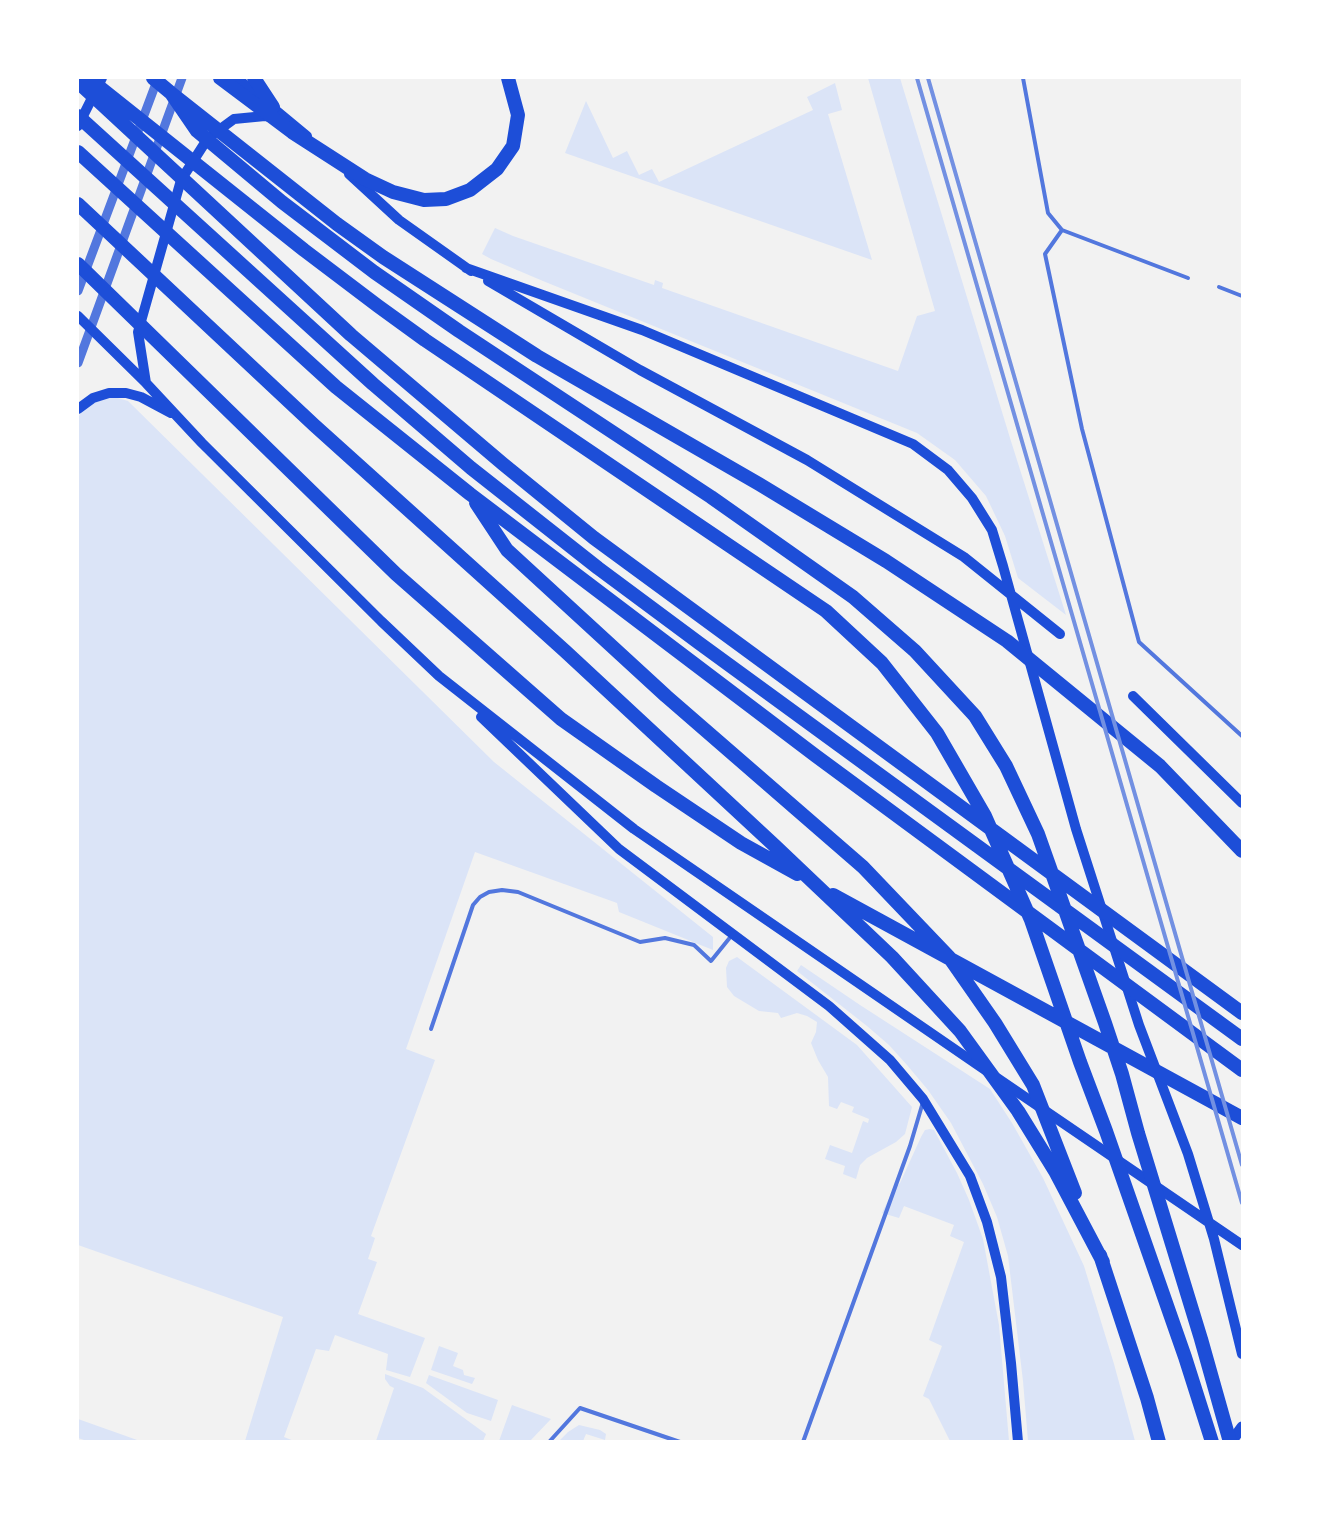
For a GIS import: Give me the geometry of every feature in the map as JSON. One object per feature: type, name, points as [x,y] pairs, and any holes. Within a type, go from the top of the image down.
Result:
[{"type":"highway","points":[[88,78],[304,250],[378,306],[425,340],[826,611],[882,663],[937,733],[985,816],[1031,920],[1080,1062],[1110,1140],[1185,1357],[1212,1442]]},
{"type":"highway","points":[[153,78],[337,224],[383,257],[537,356],[759,484],[886,561],[1007,642],[1160,766],[1242,851]]},
{"type":"highway","points":[[220,78],[292,132],[365,179],[393,192],[424,200],[446,199],[470,190],[497,169],[513,146],[518,115],[508,78]]},
{"type":"highway","points":[[254,78],[273,107]]},
{"type":"highway","points":[[78,82],[351,335],[503,464],[594,538],[1242,1013]]},
{"type":"highway","points":[[171,93],[197,131],[282,202],[374,272],[459,331],[711,497],[853,597],[915,651],[975,716],[1006,766],[1038,834],[1122,1074],[1231,1442]]},
{"type":"highway","points":[[78,116],[380,391],[493,486],[598,568],[1242,1039]]},
{"type":"highway","points":[[78,152],[336,387],[470,494],[816,756],[1242,1070]]},
{"type":"highway","points":[[78,204],[314,425],[594,678],[892,957],[960,1031],[1018,1111],[1055,1171],[1103,1262]]},
{"type":"highway","points":[[78,264],[396,574],[561,719],[741,843],[887,925],[1242,1118]]},
{"type":"highway","points":[[470,494],[507,550],[674,702],[863,866],[949,957],[995,1023],[1033,1085],[1103,1262],[1147,1398],[1158,1442]]},
{"type":"main road","points":[[78,126],[102,78]]},
{"type":"main road","points":[[237,78],[290,120],[399,220],[466,268],[640,370],[807,460],[964,557],[1060,634]]},
{"type":"main road","points":[[146,383],[138,332],[181,180],[208,138],[234,120],[264,116],[290,120]]},
{"type":"main road","points":[[466,268],[642,330],[913,444],[948,470],[972,498],[992,530],[1076,828],[1139,1025],[1188,1154],[1214,1239],[1242,1354]]},
{"type":"main road","points":[[78,316],[264,505],[438,676],[619,849],[829,1006],[890,1060],[923,1099],[970,1176],[986,1222],[1001,1277],[1012,1363],[1018,1442]]},
{"type":"main road","points":[[78,409],[93,398],[109,394],[126,393],[141,398],[177,416]]},
{"type":"main road","points":[[438,676],[634,829],[1242,1245]]},
{"type":"main road","points":[[1134,696],[1242,803]]},
{"type":"main road","points":[[1231,1442],[1242,1427]]},
{"type":"street","points":[[78,291],[158,78]]},
{"type":"street","points":[[78,363],[182,78]]},
{"type":"lane","points":[[1023,78],[1048,212],[1062,230],[1188,278]]},
{"type":"lane","points":[[1062,230],[1045,254],[1082,429],[1139,642],[1242,736]]},
{"type":"lane","points":[[1219,287],[1242,296]]},
{"type":"lane","points":[[431,1029],[473,905],[480,897],[489,892],[502,890],[518,892],[640,942],[665,938],[694,945],[711,961],[733,934]]},
{"type":"lane","points":[[803,1442],[910,1146],[923,1099]]},
{"type":"lane","points":[[549,1442],[580,1408],[680,1442]]},
{"type":"shaded area","points":[[868,78],[900,78],[1066,615],[1018,578],[1005,536],[986,496],[955,460],[917,433],[543,281],[482,254],[495,228],[654,285],[655,280],[663,283],[662,288],[898,371],[917,316],[935,311]]},
{"type":"shaded area","points":[[835,83],[842,110],[828,114],[872,260],[565,153],[586,101],[613,158],[627,151],[639,175],[652,169],[659,182],[813,110],[807,97]]},
{"type":"shaded area","points":[[114,397],[128,401],[494,762],[713,937],[713,950],[619,912],[617,903],[475,852],[406,1049],[435,1060],[371,1236],[375,1238],[368,1259],[377,1262],[358,1314],[425,1338],[410,1377],[386,1370],[388,1354],[335,1335],[329,1351],[316,1349],[284,1437],[294,1441],[245,1441],[283,1317],[78,1245],[78,418],[85,405]]},
{"type":"shaded area","points":[[737,957],[857,1045],[912,1107],[905,1134],[896,1142],[867,1158],[860,1165],[856,1179],[843,1174],[845,1166],[825,1159],[830,1145],[852,1153],[863,1121],[868,1123],[869,1119],[852,1112],[854,1107],[841,1102],[837,1109],[829,1106],[828,1077],[811,1043],[816,1032],[817,1022],[797,1013],[781,1018],[778,1013],[759,1011],[734,996],[727,987],[726,968],[729,961]]},
{"type":"shaded area","points":[[801,965],[990,1089],[1012,1123],[1043,1178],[1084,1266],[1135,1441],[1028,1441],[1008,1256],[997,1217],[983,1184],[951,1123],[928,1090],[889,1045],[797,971]]},
{"type":"shaded area","points":[[925,1130],[934,1130],[957,1173],[983,1239],[999,1325],[1009,1441],[950,1441],[929,1399],[923,1396],[942,1346],[929,1340],[964,1242],[950,1236],[954,1225],[904,1206],[899,1218],[882,1213],[891,1194],[900,1183]]},
{"type":"shaded area","points":[[439,1346],[458,1353],[453,1366],[463,1370],[464,1375],[475,1378],[472,1384],[431,1370]]},
{"type":"shaded area","points":[[385,1374],[423,1388],[486,1434],[483,1441],[376,1441],[394,1388],[385,1379]]},
{"type":"shaded area","points":[[429,1375],[498,1400],[491,1421],[467,1413],[426,1383]]},
{"type":"shaded area","points":[[512,1405],[551,1419],[530,1441],[499,1441]]},
{"type":"shaded area","points":[[78,1419],[140,1441],[87,1441],[78,1438]]},
{"type":"shaded area","points":[[579,1425],[600,1430],[606,1434],[605,1440],[586,1434],[583,1441],[559,1441]]},
{"type":"railway","points":[[917,78],[1242,1203]]},
{"type":"railway","points":[[928,78],[1242,1165]]}]
